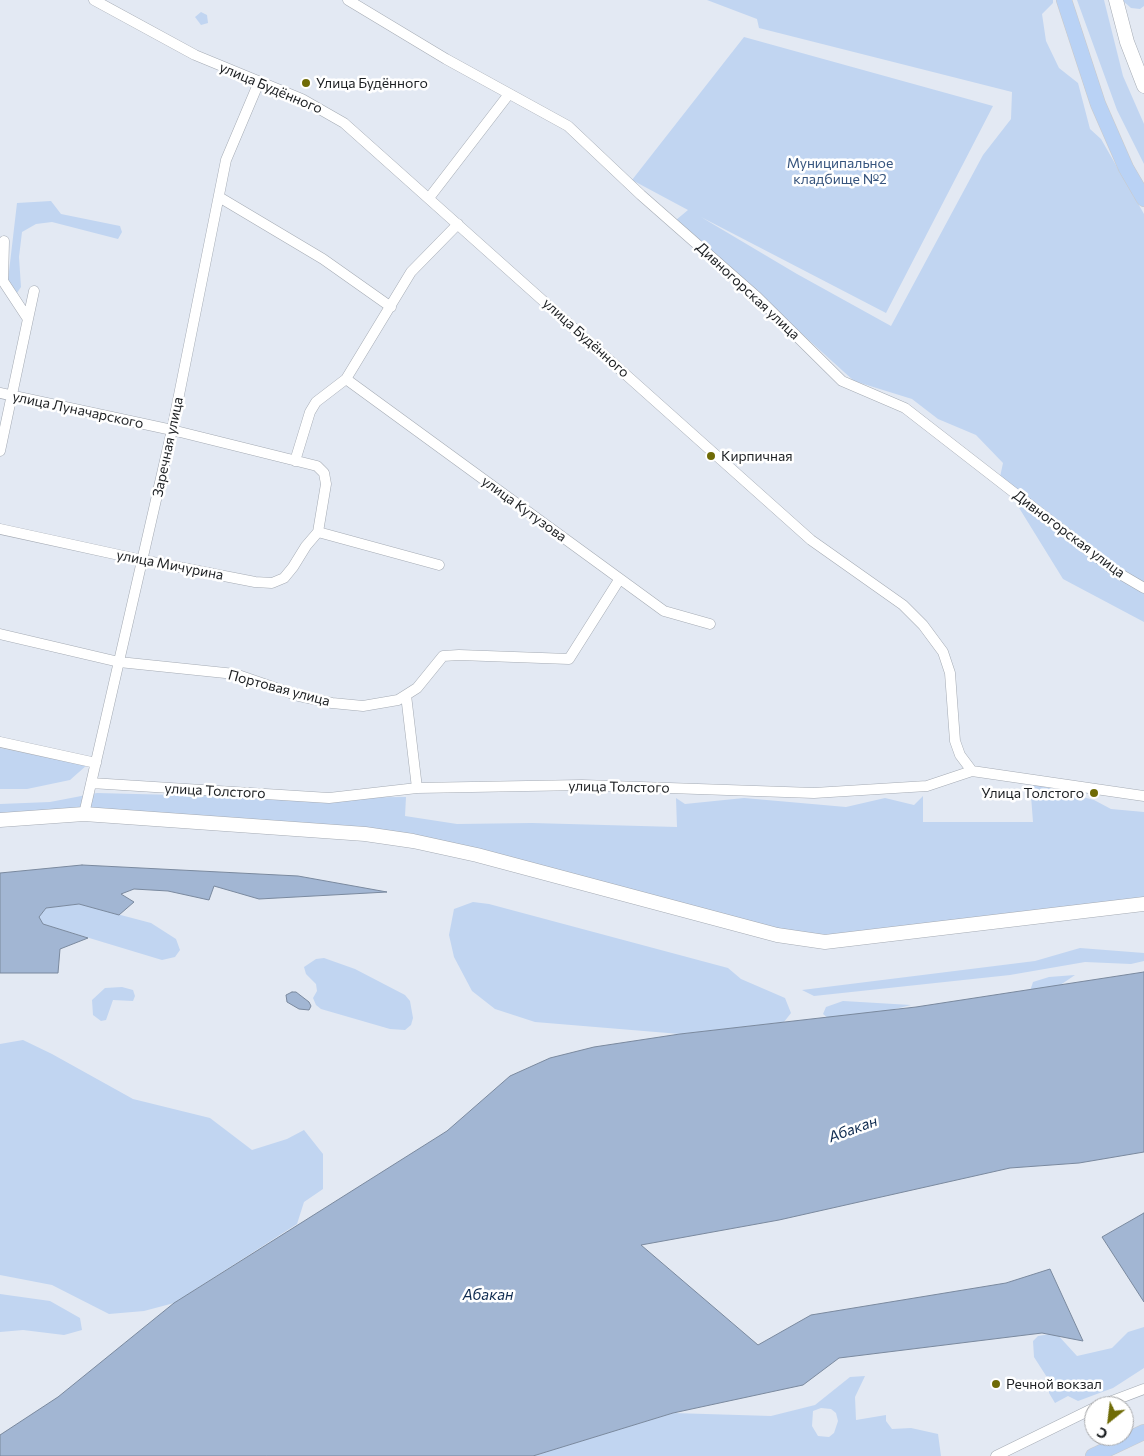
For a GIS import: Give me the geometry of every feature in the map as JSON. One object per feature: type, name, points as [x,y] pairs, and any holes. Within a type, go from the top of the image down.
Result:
[{"type":"main road","points":[[1064,0],[1114,122],[1144,185]]},
{"type":"main road","points":[[1071,0],[1074,21],[1098,104],[1126,168],[1144,199]]},
{"type":"main road","points":[[1093,1456],[1144,1432]]},
{"type":"street","name":"улица Будённого","points":[[94,0],[195,55],[302,99],[344,123],[811,540],[903,605],[924,625],[942,652],[950,673],[955,741],[960,755],[972,771]]},
{"type":"street","name":"Дивногорская улица","points":[[348,0],[509,94],[568,126],[640,195],[757,297],[842,381],[905,408],[1115,571],[1144,588]]},
{"type":"street","points":[[1116,0],[1127,42],[1144,86]]},
{"type":"street","name":"Заречная улица","points":[[84,814],[172,430],[226,160],[259,82]]},
{"type":"street","points":[[429,198],[509,94]]},
{"type":"street","points":[[219,197],[323,259],[391,307]]},
{"type":"street","points":[[294,461],[310,412],[328,391],[346,378],[411,272],[458,224]]},
{"type":"street","points":[[4,241],[3,281],[28,319]]},
{"type":"street","points":[[0,450],[34,291]]},
{"type":"street","name":"улица Кутузова","points":[[346,378],[619,580],[664,611],[710,624]]},
{"type":"street","name":"улица Луначарского","points":[[0,393],[172,430],[317,466],[324,473],[326,484],[318,532]]},
{"type":"street","name":"улица Мичурина","points":[[0,529],[142,560],[255,582],[272,583],[284,578],[289,573],[306,546],[318,532]]},
{"type":"street","points":[[318,532],[439,565]]},
{"type":"street","name":"Портовая улица","points":[[0,634],[119,662],[235,674],[299,696],[332,703],[363,706],[398,700],[406,695],[417,688],[443,656],[569,659],[619,580]]},
{"type":"street","points":[[406,695],[417,788]]},
{"type":"street","points":[[0,742],[96,763]]},
{"type":"street","name":"улица Толстого","points":[[91,783],[329,798],[417,788],[582,785],[814,793],[926,786],[972,771],[1144,796]]},
{"type":"street","points":[[0,820],[84,814],[365,834],[414,841],[477,855],[777,935],[825,942],[1144,904]]},
{"type":"street","points":[[1125,1396],[1144,1389]]},
{"type":"street","points":[[996,1456],[1084,1413]]},
{"type":"green space","name":"Муниципальное кладбище №2","points":[[707,0],[1053,0],[1053,3],[1042,14],[1046,41],[1059,68],[1078,83],[1090,129],[1101,139],[1144,214],[1144,622],[1063,579],[1000,477],[1003,463],[976,435],[938,419],[912,399],[854,381],[676,220],[688,210],[632,180],[744,37],[993,106],[886,313],[701,217],[797,274],[891,326],[983,155],[1011,119],[1012,92],[759,28],[757,19]]},
{"type":"green space","points":[[1077,0],[1104,0],[1123,76],[1144,124],[1144,164],[1117,110]]},
{"type":"green space","points":[[1122,0],[1144,0],[1144,6],[1140,9],[1131,8]]},
{"type":"green space","points":[[201,12],[207,15],[208,23],[201,25],[195,17]]},
{"type":"green space","points":[[51,201],[61,214],[120,226],[122,232],[118,239],[52,222],[36,224],[22,232],[19,257],[21,287],[17,293],[8,280],[17,203]]},
{"type":"green space","points":[[0,748],[87,765],[70,780],[27,789],[0,789]]},
{"type":"green space","points":[[1030,783],[1094,800],[1111,809],[1144,812],[1144,910],[799,944],[541,872],[366,838],[319,838],[151,820],[101,822],[60,818],[0,825],[0,804],[50,802],[97,793],[292,798],[406,797],[405,816],[457,824],[532,823],[677,827],[676,798],[685,804],[744,798],[846,807],[885,798],[914,805],[923,796],[923,822],[1033,822]]},
{"type":"green space","points":[[473,902],[489,904],[728,968],[741,979],[785,998],[791,1013],[784,1022],[680,1034],[535,1022],[495,1009],[472,991],[454,957],[449,935],[454,909]]},
{"type":"green space","points":[[79,904],[151,923],[176,939],[180,950],[175,957],[162,960],[43,924],[38,917],[46,908]]},
{"type":"green space","points":[[1080,948],[1144,953],[1144,961],[1131,964],[1085,962],[1010,975],[814,996],[802,990],[1035,961]]},
{"type":"green space","points":[[324,958],[355,969],[405,995],[410,1001],[413,1018],[411,1025],[405,1030],[390,1029],[321,1009],[316,1005],[313,998],[317,991],[316,984],[306,974],[304,967],[316,959]]},
{"type":"green space","points":[[1075,975],[1050,992],[1029,994],[1033,982],[1049,977]]},
{"type":"green space","points":[[122,987],[133,990],[135,996],[133,1001],[113,1000],[106,1020],[101,1021],[93,1015],[92,1000],[105,988]]},
{"type":"green space","points":[[843,1001],[911,1005],[855,1019],[829,1019],[823,1014],[826,1007]]},
{"type":"green space","points":[[23,1040],[133,1099],[210,1118],[252,1150],[287,1139],[304,1130],[323,1154],[323,1189],[304,1202],[297,1224],[174,1303],[144,1311],[109,1314],[52,1285],[0,1275],[0,1044]]},
{"type":"green space","points":[[0,1294],[50,1301],[80,1318],[82,1330],[64,1335],[23,1330],[0,1332]]},
{"type":"green space","points":[[1144,1327],[1144,1368],[1113,1388],[1091,1396],[1084,1396],[1084,1399],[1078,1401],[1068,1396],[1055,1403],[1049,1393],[1050,1382],[1034,1357],[1033,1341],[1038,1336],[1056,1333],[1077,1356],[1112,1348],[1128,1332]]},
{"type":"green space","points":[[865,1376],[855,1397],[856,1420],[886,1415],[886,1421],[892,1429],[911,1428],[938,1434],[941,1456],[533,1456],[673,1413],[771,1416],[815,1405],[850,1377]],"holes":[[[821,1408],[831,1409],[836,1413],[838,1421],[834,1433],[829,1437],[818,1436],[812,1426],[813,1411]]]},
{"type":"water","points":[[82,865],[298,876],[387,892],[259,899],[214,886],[209,900],[168,891],[134,889],[121,894],[134,902],[119,915],[79,904],[46,908],[39,917],[43,924],[88,938],[60,949],[58,973],[0,973],[0,873]]},
{"type":"water","name":"Абакан","points":[[1144,972],[1144,1152],[1079,1163],[1010,1168],[779,1220],[641,1245],[758,1345],[811,1315],[1006,1283],[1050,1269],[1083,1341],[1042,1333],[839,1358],[803,1385],[673,1413],[533,1456],[0,1456],[0,1435],[58,1397],[174,1303],[447,1131],[510,1076],[550,1058],[594,1047],[680,1034],[916,1007]]},
{"type":"water","points":[[296,992],[309,1002],[311,1006],[309,1010],[299,1009],[287,1002],[286,995]]},
{"type":"water","points":[[1144,1213],[1144,1302],[1102,1237]]},
{"type":"place","name":"Улица Будённого","points":[[306,83]]},
{"type":"place","name":"Кирпичная","points":[[711,456]]},
{"type":"place","name":"Улица Толстого","points":[[1094,793]]},
{"type":"place","name":"Речной вокзал","points":[[996,1384]]}]
